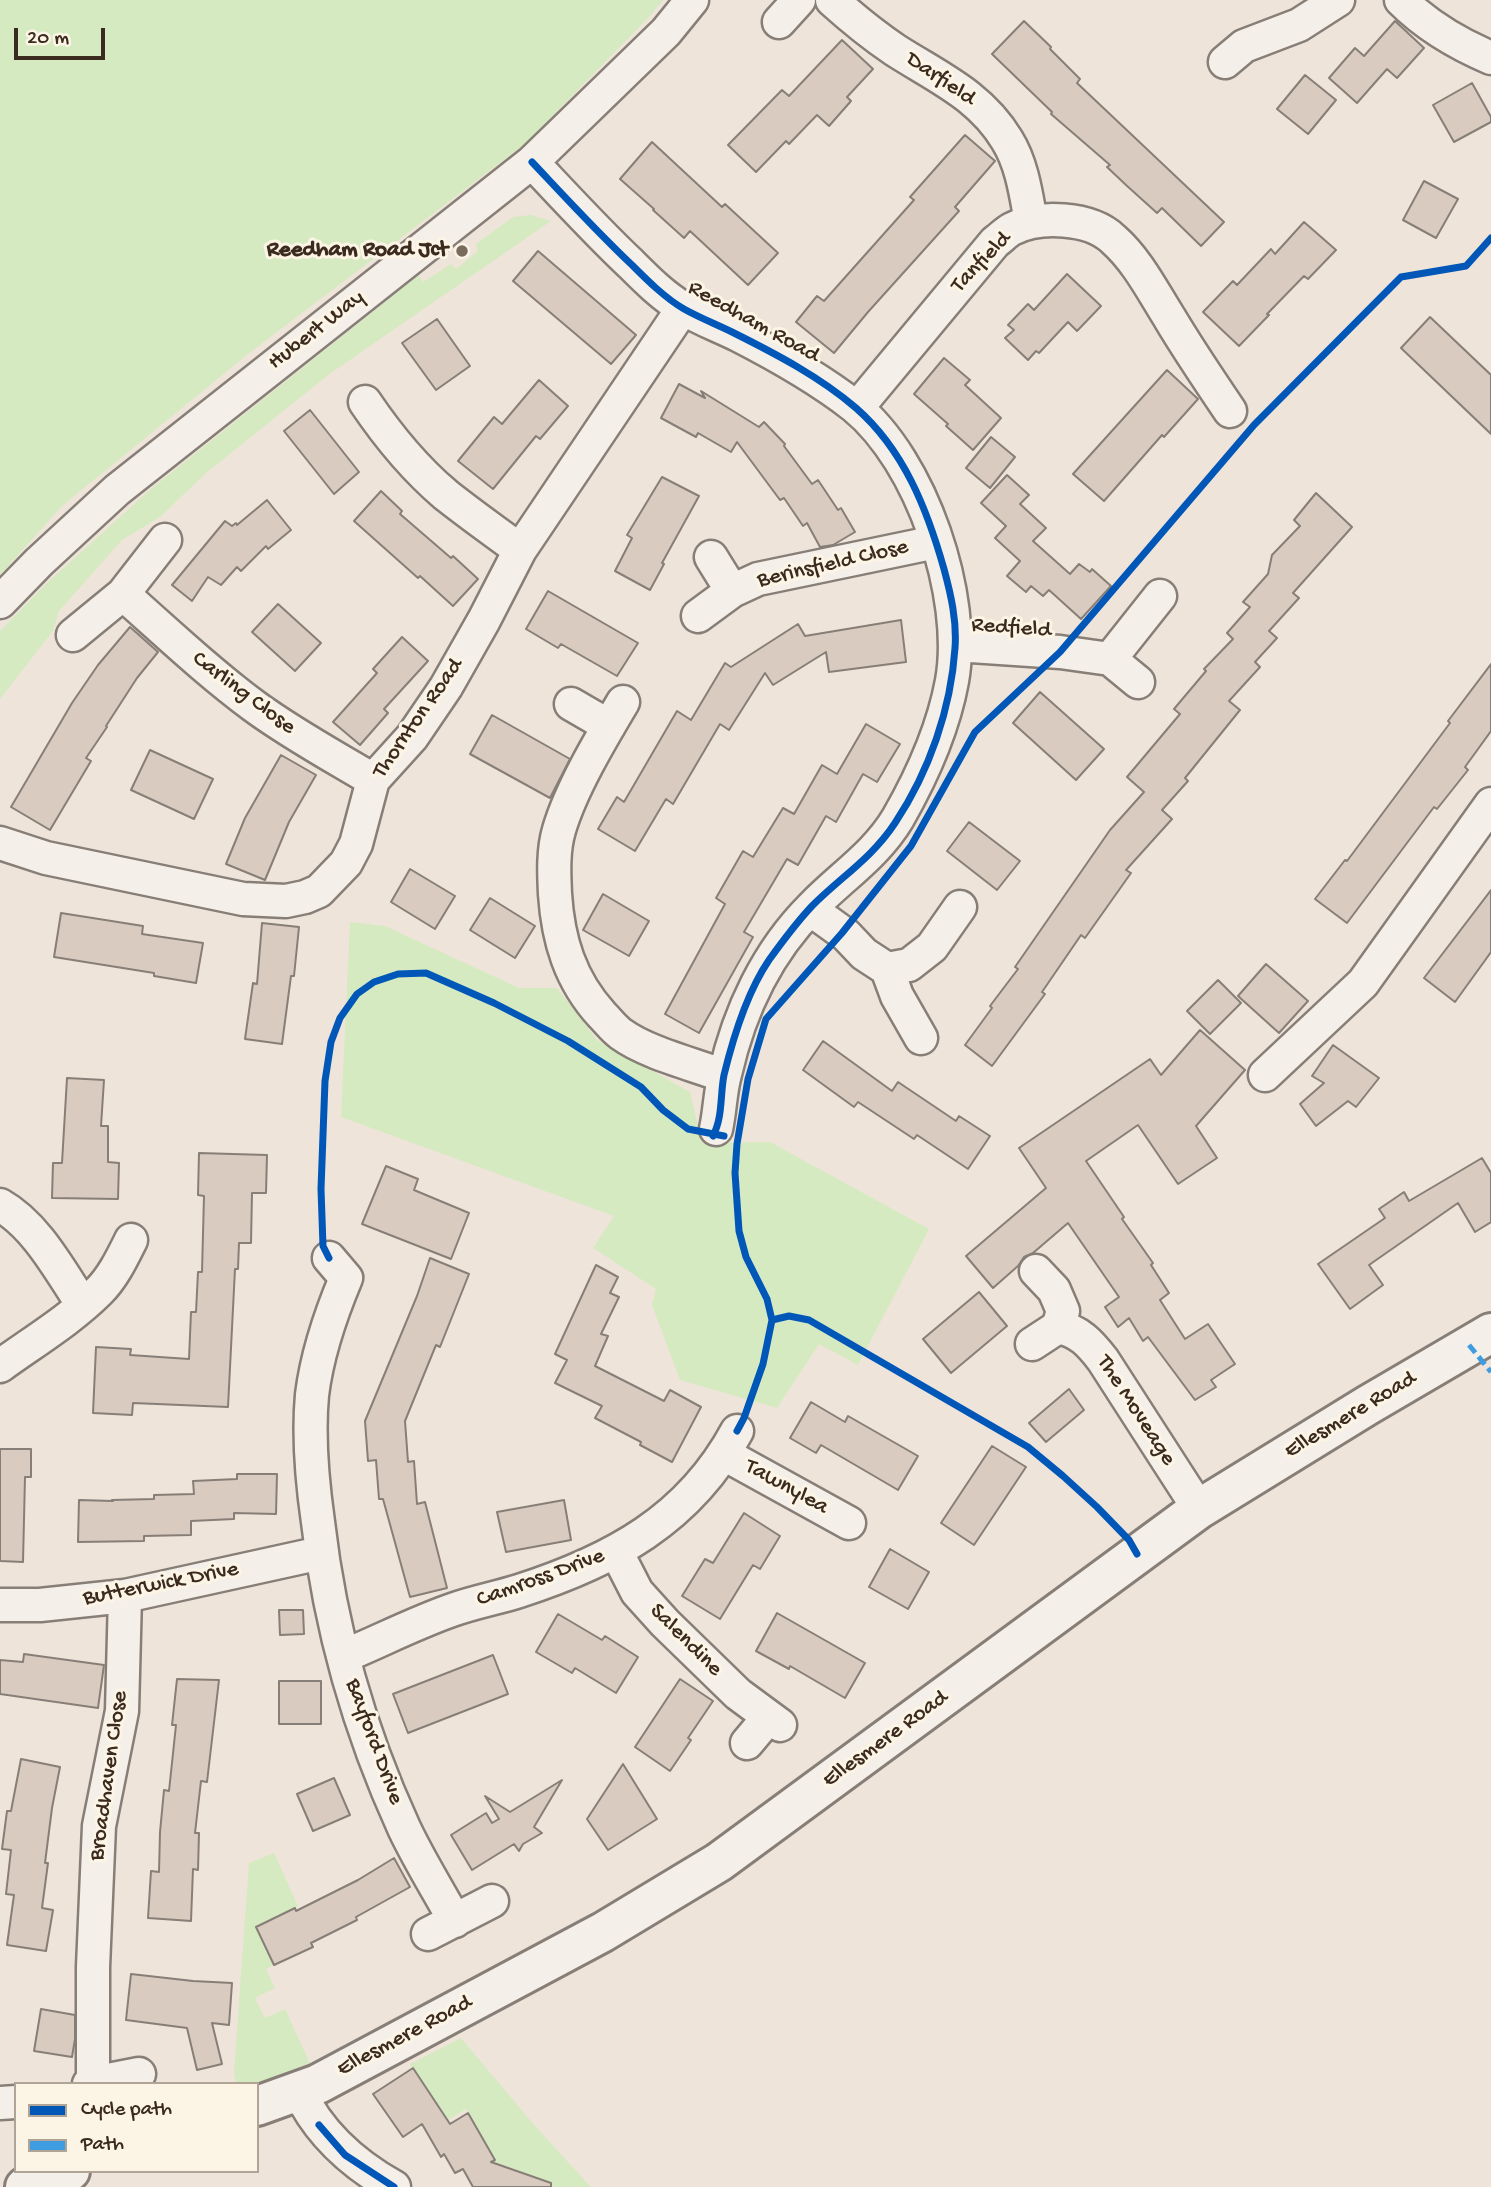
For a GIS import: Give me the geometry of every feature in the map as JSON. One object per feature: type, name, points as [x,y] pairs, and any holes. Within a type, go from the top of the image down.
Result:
[{"type":"main road","name":"Ellesmere Road","points":[[259,2105],[318,2084],[603,1932],[719,1862],[1199,1509],[1491,1333]]},
{"type":"main road","points":[[25,2187],[64,2173]]},
{"type":"street","name":"Hubert Way","points":[[0,602],[117,490],[532,162],[666,32],[692,0]]},
{"type":"street","name":"Darfield","points":[[832,0],[887,44],[971,97],[992,118],[1008,141],[1019,167],[1031,222]]},
{"type":"street","points":[[1234,43],[1299,24],[1338,0]]},
{"type":"street","points":[[1401,0],[1410,10],[1459,44],[1491,58]]},
{"type":"street","name":"Reedham Road","points":[[532,162],[600,235],[647,280],[682,308],[807,373],[857,408],[884,439],[908,473],[925,507],[953,603],[956,645],[952,681],[939,733],[913,791],[895,823],[867,859],[810,909],[768,961],[745,1007],[724,1076],[716,1129]]},
{"type":"street","name":"Tanfield","points":[[857,408],[995,242],[1011,229],[1049,219],[1090,226],[1111,236],[1133,259],[1230,411]]},
{"type":"street","name":"Thornton Road","points":[[0,843],[46,858],[243,899],[286,901],[319,891],[346,863],[356,844],[373,779],[412,737],[446,687],[520,550],[682,308]]},
{"type":"street","points":[[365,401],[384,430],[416,466],[446,494],[520,550]]},
{"type":"street","points":[[73,635],[123,594],[165,540]]},
{"type":"street","name":"Berinsfield Close","points":[[698,616],[732,591],[758,579],[936,542]]},
{"type":"street","name":"Berinsfield Close","points":[[711,557],[732,591]]},
{"type":"street","name":"Carling Close","points":[[123,594],[253,705],[295,735],[373,779]]},
{"type":"street","points":[[1138,682],[1110,659],[1160,596]]},
{"type":"street","name":"Redfield","points":[[956,645],[1060,652],[1110,659]]},
{"type":"street","points":[[571,704],[616,714],[558,832],[554,874],[556,915],[566,959],[577,983],[589,1000],[620,1033],[644,1046],[724,1076]]},
{"type":"street","points":[[1265,1075],[1363,983],[1491,804]]},
{"type":"street","points":[[887,969],[909,965],[932,947],[960,907]]},
{"type":"street","points":[[810,909],[846,936],[864,954],[887,969],[897,996],[921,1038]]},
{"type":"street","points":[[0,1205],[29,1230],[83,1305]]},
{"type":"street","points":[[0,1366],[63,1322],[100,1290],[131,1240]]},
{"type":"street","name":"Bayford Drive","points":[[329,1258],[346,1278],[327,1324],[312,1395],[310,1459],[321,1553],[344,1656],[383,1780],[442,1928],[492,1901]]},
{"type":"street","points":[[1032,1344],[1058,1327],[1063,1311],[1054,1290],[1036,1271]]},
{"type":"street","name":"The Moveage","points":[[1058,1327],[1070,1329],[1088,1340],[1199,1509]]},
{"type":"street","name":"Tawnylea","points":[[730,1443],[849,1523]]},
{"type":"street","name":"Camross Drive","points":[[344,1656],[451,1610],[560,1577],[643,1537],[707,1478],[730,1443]]},
{"type":"street","name":"Salendine","points":[[617,1551],[637,1592],[644,1600],[738,1694],[774,1722],[747,1743]]},
{"type":"street","name":"Butterwick Drive","points":[[0,1605],[40,1605],[125,1596],[321,1553]]},
{"type":"street","name":"Broadhaven Close","points":[[91,2082],[99,1826],[122,1711],[125,1596]]},
{"type":"street","name":"Broadhaven Close","points":[[96,2082],[139,2074]]},
{"type":"street","points":[[299,2091],[319,2125],[345,2155],[394,2187]]},
{"type":"green space","points":[[0,0],[663,0],[526,143],[248,354],[62,506],[0,575]]},
{"type":"green space","points":[[531,215],[551,221],[328,375],[205,474],[160,517],[122,540],[59,611],[53,631],[0,699],[0,631],[46,584],[152,488],[419,275],[423,282],[451,264],[456,269],[478,251],[476,244],[513,217]]},
{"type":"green space","points":[[350,922],[385,926],[519,988],[557,988],[597,1040],[690,1092],[702,1143],[770,1142],[929,1229],[858,1365],[819,1344],[777,1408],[680,1380],[652,1305],[656,1289],[593,1248],[614,1216],[341,1117]]},
{"type":"green space","points":[[274,1853],[298,1906],[256,1927],[274,1965],[266,1969],[275,1988],[255,1998],[265,2018],[285,2009],[312,2068],[259,2086],[259,2082],[236,2082],[234,2072],[249,1863]]},
{"type":"green space","points":[[461,2038],[591,2187],[532,2187],[512,2167],[503,2178],[466,2109],[434,2129],[441,2111],[410,2064]]},
{"type":"building","points":[[1024,21],[1080,79],[1077,83],[1224,222],[1201,246],[1162,208],[1157,213],[1126,185],[1107,167],[1110,165],[1051,114],[1052,112],[992,54]]},
{"type":"building","points":[[1395,21],[1424,48],[1397,78],[1387,69],[1357,103],[1329,78],[1355,48],[1364,56]]},
{"type":"building","points":[[842,40],[873,69],[847,97],[851,101],[829,126],[817,115],[789,144],[786,141],[756,172],[728,145],[782,90],[789,96]]},
{"type":"building","points":[[1305,75],[1336,100],[1308,134],[1277,109]]},
{"type":"building","points":[[1472,83],[1491,117],[1491,122],[1454,142],[1433,105]]},
{"type":"building","points":[[965,135],[995,161],[955,207],[959,211],[834,353],[796,322],[817,296],[824,301],[914,200],[910,197]]},
{"type":"building","points":[[652,142],[722,207],[725,204],[778,253],[748,285],[690,231],[684,238],[620,179]]},
{"type":"building","points":[[1424,181],[1458,199],[1436,238],[1403,220]]},
{"type":"building","points":[[1304,222],[1336,250],[1308,279],[1304,276],[1239,346],[1203,312],[1233,281],[1237,285],[1271,249],[1275,254]]},
{"type":"building","points":[[538,251],[636,335],[611,364],[513,281]]},
{"type":"building","points":[[1067,274],[1101,306],[1077,331],[1068,322],[1039,353],[1036,351],[1028,360],[1005,338],[1014,330],[1008,325],[1028,304],[1034,310]]},
{"type":"building","points":[[1430,317],[1491,375],[1491,434],[1401,348]]},
{"type":"building","points":[[437,319],[470,366],[436,390],[402,343]]},
{"type":"building","points":[[944,358],[970,380],[965,385],[1001,418],[973,450],[914,394]]},
{"type":"building","points":[[1167,370],[1198,399],[1104,501],[1073,474]]},
{"type":"building","points":[[539,380],[568,406],[540,439],[536,436],[493,489],[458,461],[494,417],[502,424]]},
{"type":"building","points":[[679,384],[705,398],[701,391],[759,427],[764,422],[785,444],[812,484],[818,480],[838,510],[841,508],[855,532],[833,545],[820,547],[807,523],[803,526],[784,498],[780,500],[737,442],[731,452],[698,433],[696,437],[661,418]]},
{"type":"building","points":[[310,410],[359,472],[334,494],[284,431]]},
{"type":"building","points":[[991,437],[1015,457],[990,488],[966,468]]},
{"type":"building","points":[[1007,475],[1029,495],[1020,504],[1046,528],[1033,541],[1070,574],[1079,564],[1090,572],[1092,569],[1111,586],[1081,619],[1049,590],[1043,596],[1031,586],[1026,592],[1007,576],[1020,561],[995,538],[1006,526],[981,503]]},
{"type":"building","points":[[662,477],[699,496],[650,590],[615,571],[632,538],[627,535]]},
{"type":"building","points":[[381,491],[402,511],[400,514],[478,579],[453,606],[354,521]]},
{"type":"building","points":[[1316,493],[1352,527],[1293,593],[1299,598],[1269,631],[1277,638],[1255,662],[1260,667],[1229,701],[1240,710],[1185,778],[1188,781],[1162,810],[1172,819],[1126,870],[1131,873],[1085,938],[1081,935],[1042,992],[1045,994],[992,1066],[965,1045],[1018,969],[1015,967],[1110,830],[1144,792],[1127,777],[1180,714],[1174,709],[1206,671],[1204,669],[1233,639],[1227,633],[1250,607],[1243,602],[1268,574],[1272,555],[1300,526],[1294,520]]},
{"type":"building","points":[[267,500],[291,530],[268,549],[266,546],[241,571],[237,567],[221,585],[208,577],[192,601],[172,585],[225,521],[232,526],[236,523],[237,525]]},
{"type":"building","points":[[548,591],[638,643],[617,676],[561,644],[558,648],[526,629]]},
{"type":"building","points":[[278,604],[321,643],[295,671],[252,632]]},
{"type":"building","points":[[901,620],[906,662],[829,672],[826,652],[773,685],[765,673],[729,730],[720,724],[673,804],[666,799],[635,851],[598,829],[617,797],[624,802],[677,711],[691,720],[725,663],[731,667],[798,624],[805,636]]},
{"type":"building","points":[[130,627],[158,652],[137,678],[86,758],[91,761],[50,830],[11,807],[72,703],[98,665]]},
{"type":"building","points":[[402,637],[428,661],[384,709],[388,713],[360,745],[333,722],[377,673],[373,669]]},
{"type":"building","points":[[1491,664],[1491,731],[1465,767],[1468,770],[1437,809],[1434,807],[1347,923],[1315,899],[1345,860],[1347,861]]},
{"type":"building","points":[[1040,692],[1104,749],[1076,780],[1013,723]]},
{"type":"building","points":[[492,715],[570,759],[550,798],[470,754]]},
{"type":"building","points":[[866,724],[900,744],[877,782],[863,774],[836,822],[826,816],[798,865],[787,859],[744,932],[753,937],[699,1033],[665,1014],[725,904],[716,898],[743,851],[753,857],[783,808],[794,814],[822,765],[837,774]]},
{"type":"building","points":[[150,750],[213,779],[194,819],[131,790]]},
{"type":"building","points":[[281,755],[316,775],[289,822],[265,880],[226,864],[245,818]]},
{"type":"building","points":[[969,822],[1020,861],[997,890],[947,851]]},
{"type":"building","points":[[410,869],[455,896],[435,929],[391,902]]},
{"type":"building","points":[[1491,890],[1491,952],[1455,1002],[1424,978]]},
{"type":"building","points":[[603,894],[649,921],[629,956],[583,930]]},
{"type":"building","points":[[490,898],[535,926],[515,958],[470,930]]},
{"type":"building","points":[[61,913],[143,926],[142,934],[203,943],[196,983],[154,976],[154,973],[54,957]]},
{"type":"building","points":[[262,923],[299,927],[282,1044],[245,1039],[253,983],[257,984]]},
{"type":"building","points":[[1266,964],[1308,1001],[1279,1033],[1238,996]]},
{"type":"building","points":[[1218,980],[1241,1003],[1210,1034],[1187,1011]]},
{"type":"building","points":[[1200,1030],[1245,1070],[1196,1126],[1217,1158],[1178,1184],[1138,1125],[1086,1161],[1153,1263],[1151,1265],[1169,1293],[1160,1300],[1185,1339],[1208,1324],[1235,1364],[1211,1380],[1216,1387],[1195,1400],[1148,1337],[1143,1341],[1129,1318],[1118,1327],[1105,1307],[1119,1297],[1068,1223],[1033,1253],[1024,1257],[1018,1266],[993,1288],[966,1256],[1046,1188],[1019,1148],[1150,1059],[1161,1075]]},
{"type":"building","points":[[823,1041],[892,1091],[898,1082],[956,1121],[959,1116],[990,1136],[968,1169],[917,1135],[914,1139],[858,1102],[854,1107],[803,1070]]},
{"type":"building","points":[[1333,1045],[1379,1078],[1356,1107],[1348,1101],[1316,1126],[1300,1104],[1324,1083],[1312,1076]]},
{"type":"building","points":[[67,1078],[104,1080],[101,1126],[108,1126],[108,1162],[119,1163],[118,1199],[52,1198],[53,1163],[62,1163]]},
{"type":"building","points":[[199,1153],[267,1155],[266,1193],[252,1193],[251,1243],[239,1243],[238,1269],[235,1269],[228,1407],[133,1403],[132,1415],[93,1413],[96,1347],[131,1349],[130,1355],[189,1359],[191,1312],[196,1312],[198,1272],[202,1272],[204,1196],[198,1195]]},
{"type":"building","points":[[1482,1158],[1491,1173],[1491,1222],[1475,1232],[1458,1203],[1369,1265],[1383,1285],[1350,1309],[1318,1264],[1385,1218],[1379,1209],[1404,1192],[1409,1201]]},
{"type":"building","points":[[386,1166],[418,1179],[414,1190],[469,1213],[451,1259],[362,1224]]},
{"type":"building","points":[[430,1258],[469,1274],[440,1347],[436,1345],[405,1421],[408,1462],[414,1461],[417,1504],[425,1502],[447,1588],[410,1597],[383,1499],[379,1499],[376,1460],[368,1461],[365,1421]]},
{"type":"building","points":[[596,1265],[618,1277],[610,1293],[619,1297],[601,1334],[608,1336],[595,1366],[664,1401],[670,1390],[701,1407],[672,1462],[595,1418],[602,1406],[555,1383],[567,1360],[555,1354]]},
{"type":"building","points":[[979,1292],[1007,1326],[951,1373],[923,1339]]},
{"type":"building","points":[[1069,1389],[1084,1410],[1046,1442],[1029,1423]]},
{"type":"building","points":[[811,1402],[845,1422],[848,1416],[918,1456],[898,1490],[821,1445],[816,1453],[790,1438]]},
{"type":"building","points":[[992,1446],[1026,1467],[974,1545],[941,1523]]},
{"type":"building","points":[[0,1449],[31,1449],[31,1477],[25,1477],[23,1562],[0,1561]]},
{"type":"building","points":[[237,1474],[277,1474],[276,1514],[234,1513],[234,1519],[191,1521],[191,1535],[144,1536],[144,1541],[78,1542],[79,1500],[154,1499],[154,1495],[194,1494],[193,1481],[237,1479]]},
{"type":"building","points":[[564,1500],[571,1540],[506,1552],[497,1512]]},
{"type":"building","points":[[744,1513],[780,1536],[760,1569],[753,1565],[720,1619],[682,1596],[705,1559],[713,1563]]},
{"type":"building","points":[[890,1549],[929,1572],[908,1609],[869,1587]]},
{"type":"building","points":[[279,1610],[303,1610],[304,1634],[280,1635]]},
{"type":"building","points":[[777,1613],[865,1663],[845,1698],[790,1666],[789,1669],[756,1651]]},
{"type":"building","points":[[558,1614],[602,1640],[605,1636],[638,1657],[616,1693],[575,1668],[572,1673],[536,1652]]},
{"type":"building","points":[[24,1654],[104,1665],[98,1708],[0,1694],[0,1660],[23,1662]]},
{"type":"building","points":[[493,1655],[508,1694],[408,1733],[393,1694]]},
{"type":"building","points":[[177,1679],[219,1680],[207,1782],[201,1781],[195,1833],[199,1833],[198,1870],[193,1869],[191,1921],[148,1918],[151,1871],[159,1872],[164,1790],[169,1791],[176,1725],[172,1725]]},
{"type":"building","points":[[680,1679],[713,1701],[670,1771],[635,1747]]},
{"type":"building","points":[[279,1681],[321,1681],[321,1724],[279,1724]]},
{"type":"building","points":[[21,1759],[60,1767],[45,1863],[48,1863],[42,1908],[53,1910],[46,1951],[7,1945],[14,1895],[6,1894],[11,1850],[2,1849],[7,1811],[11,1811]]},
{"type":"building","points":[[623,1764],[657,1819],[608,1850],[587,1819]]},
{"type":"building","points":[[334,1778],[350,1815],[313,1831],[297,1794]]},
{"type":"building","points":[[562,1780],[534,1827],[542,1833],[523,1844],[519,1851],[514,1844],[472,1870],[451,1835],[486,1813],[492,1823],[499,1819],[485,1796],[510,1812]]},
{"type":"building","points":[[394,1858],[410,1887],[356,1917],[357,1920],[311,1943],[313,1947],[274,1965],[256,1927],[295,1908],[296,1911],[358,1880]]},
{"type":"building","points":[[131,1974],[232,1983],[229,2025],[212,2023],[222,2064],[197,2070],[187,2028],[126,2020]]},
{"type":"building","points":[[41,2009],[75,2015],[72,2057],[34,2051]]},
{"type":"building","points":[[413,2068],[450,2124],[468,2113],[495,2160],[491,2162],[551,2183],[551,2187],[473,2187],[463,2169],[455,2173],[444,2154],[441,2157],[422,2124],[403,2137],[373,2094]]},
{"type":"marked path","points":[[1469,1345],[1491,1372]]},
{"type":"cycle path","points":[[532,162],[606,240],[670,300],[813,376],[856,408],[873,425],[888,442],[912,482],[930,524],[951,598],[955,638],[953,671],[943,717],[928,761],[907,803],[886,835],[812,906],[761,972],[732,1046],[713,1136]]},
{"type":"cycle path","points":[[737,1431],[763,1364],[772,1320],[767,1299],[746,1257],[739,1231],[735,1173],[748,1079],[766,1019],[842,933],[911,846],[975,732],[1060,652],[1254,425],[1401,277],[1466,266],[1491,238]]},
{"type":"cycle path","points":[[329,1258],[323,1246],[321,1189],[325,1081],[331,1042],[340,1018],[357,994],[374,982],[398,974],[426,973],[494,1003],[568,1041],[641,1087],[663,1110],[688,1129],[724,1136]]},
{"type":"cycle path","points":[[772,1320],[789,1316],[809,1320],[1028,1447],[1097,1507],[1129,1540],[1137,1554]]},
{"type":"cycle path","points":[[319,2125],[345,2155],[394,2187]]},
{"type":"place","name":"Reedham Road Jct","points":[[462,251]]}]
